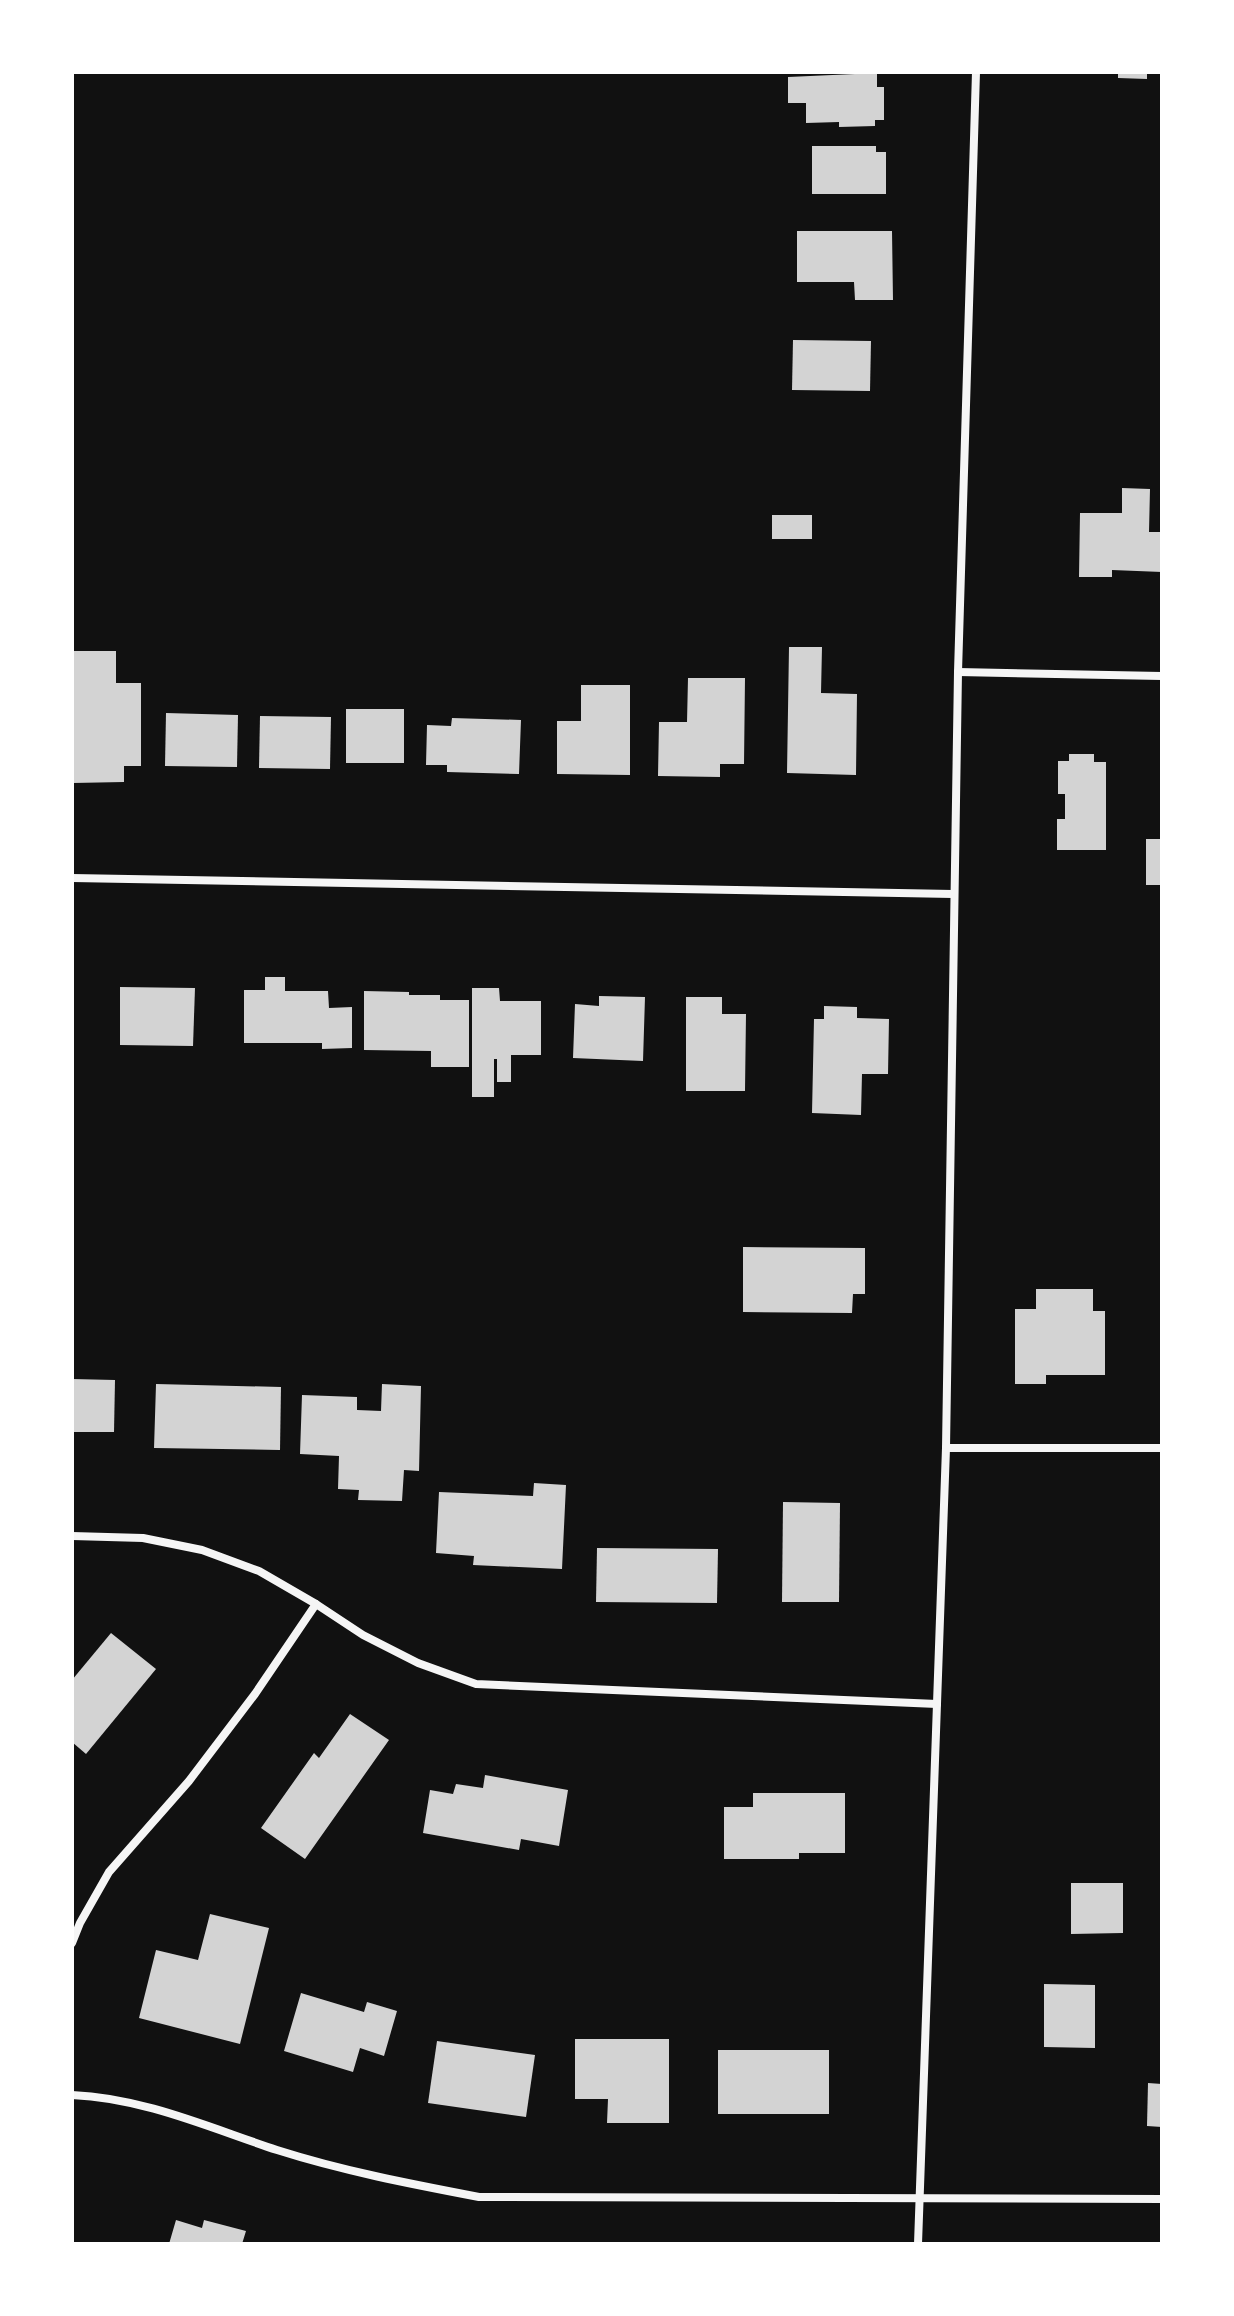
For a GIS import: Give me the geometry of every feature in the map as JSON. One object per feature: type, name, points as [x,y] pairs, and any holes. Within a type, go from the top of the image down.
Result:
[{"type":"street","points":[[918,2244],[946,1448],[953,894],[976,72]]},
{"type":"street","points":[[958,672],[1162,676]]},
{"type":"street","points":[[72,878],[953,894]]},
{"type":"street","points":[[946,1448],[1162,1448]]},
{"type":"street","points":[[72,1536],[143,1538],[202,1550],[259,1571],[363,1635],[418,1663],[476,1684],[937,1704]]},
{"type":"street","points":[[72,1943],[109,1872],[189,1781],[255,1694],[316,1604]]},
{"type":"street","points":[[72,2095],[135,2103],[378,2178],[479,2197],[1162,2199]]},
{"type":"building","points":[[1118,72],[1147,72],[1147,79],[1118,78]]},
{"type":"building","points":[[877,73],[877,87],[884,87],[884,120],[875,120],[875,126],[839,127],[839,122],[806,123],[806,103],[788,103],[788,77]]},
{"type":"building","points":[[812,146],[876,146],[876,152],[886,152],[886,194],[812,194]]},
{"type":"building","points":[[797,231],[892,231],[893,300],[855,300],[854,282],[797,282]]},
{"type":"building","points":[[793,340],[871,341],[870,391],[792,390]]},
{"type":"building","points":[[1122,488],[1150,489],[1149,532],[1162,532],[1162,572],[1112,570],[1112,577],[1079,577],[1080,513],[1122,513]]},
{"type":"building","points":[[772,515],[812,515],[812,539],[772,539]]},
{"type":"building","points":[[789,647],[822,647],[821,693],[857,694],[856,775],[787,773]]},
{"type":"building","points":[[73,651],[116,651],[116,683],[141,683],[141,766],[124,766],[124,782],[73,783]]},
{"type":"building","points":[[688,678],[745,678],[744,764],[720,764],[720,777],[658,776],[659,722],[687,722]]},
{"type":"building","points":[[581,685],[630,685],[630,775],[557,774],[557,721],[581,721]]},
{"type":"building","points":[[346,709],[404,709],[404,763],[346,763]]},
{"type":"building","points":[[166,713],[238,715],[237,767],[165,766]]},
{"type":"building","points":[[260,716],[331,717],[330,769],[259,768]]},
{"type":"building","points":[[452,718],[521,720],[519,774],[447,772],[447,765],[426,765],[427,725],[451,726]]},
{"type":"building","points":[[1069,754],[1094,754],[1094,762],[1106,762],[1106,850],[1057,850],[1057,819],[1065,819],[1065,794],[1058,794],[1058,761],[1069,761]]},
{"type":"building","points":[[1146,839],[1162,839],[1162,885],[1146,885]]},
{"type":"building","points":[[265,977],[285,977],[285,991],[328,991],[329,1008],[352,1007],[352,1048],[322,1049],[322,1043],[244,1043],[244,990],[265,990]]},
{"type":"building","points":[[120,987],[195,988],[193,1046],[120,1045]]},
{"type":"building","points":[[472,988],[499,988],[500,1001],[541,1001],[541,1055],[511,1055],[511,1082],[497,1082],[497,1059],[494,1059],[494,1097],[472,1097]]},
{"type":"building","points":[[364,991],[409,992],[409,995],[440,995],[440,1000],[469,1000],[469,1067],[431,1067],[431,1051],[364,1050]]},
{"type":"building","points":[[599,996],[645,997],[643,1061],[573,1058],[575,1004],[599,1006]]},
{"type":"building","points":[[686,997],[722,997],[722,1014],[746,1014],[745,1091],[686,1091]]},
{"type":"building","points":[[824,1006],[857,1007],[857,1018],[889,1019],[888,1074],[862,1074],[861,1115],[812,1113],[814,1019],[824,1019]]},
{"type":"building","points":[[743,1247],[865,1248],[865,1294],[853,1294],[852,1313],[743,1312]]},
{"type":"building","points":[[1036,1289],[1093,1289],[1093,1311],[1105,1311],[1105,1375],[1046,1375],[1046,1384],[1015,1384],[1015,1309],[1036,1309]]},
{"type":"building","points":[[72,1379],[115,1380],[114,1432],[72,1432]]},
{"type":"building","points":[[156,1384],[281,1387],[280,1450],[154,1448]]},
{"type":"building","points":[[382,1384],[421,1386],[419,1471],[404,1470],[402,1501],[358,1500],[359,1490],[338,1489],[339,1456],[300,1454],[302,1395],[357,1397],[357,1410],[381,1411]]},
{"type":"building","points":[[534,1483],[566,1485],[562,1569],[473,1565],[474,1556],[436,1553],[439,1492],[533,1496]]},
{"type":"building","points":[[783,1502],[840,1503],[839,1602],[782,1602]]},
{"type":"building","points":[[597,1548],[718,1549],[717,1603],[596,1602]]},
{"type":"building","points":[[111,1633],[156,1669],[86,1754],[72,1742],[72,1680]]},
{"type":"building","points":[[350,1714],[389,1740],[305,1859],[261,1828],[314,1753],[319,1758]]},
{"type":"building","points":[[485,1775],[568,1790],[559,1846],[521,1839],[519,1850],[423,1833],[430,1790],[453,1794],[456,1784],[483,1788]]},
{"type":"building","points":[[753,1793],[845,1793],[845,1853],[799,1853],[799,1859],[724,1859],[724,1807],[753,1807]]},
{"type":"building","points":[[1071,1883],[1123,1883],[1123,1933],[1071,1934]]},
{"type":"building","points":[[210,1914],[269,1928],[240,2044],[139,2018],[156,1950],[198,1960]]},
{"type":"building","points":[[1044,1984],[1095,1985],[1095,2048],[1044,2047]]},
{"type":"building","points":[[301,1993],[364,2012],[367,2002],[397,2011],[384,2056],[360,2048],[353,2072],[284,2051]]},
{"type":"building","points":[[575,2039],[669,2039],[669,2123],[607,2123],[608,2099],[575,2099]]},
{"type":"building","points":[[437,2041],[535,2055],[526,2117],[428,2103]]},
{"type":"building","points":[[718,2050],[829,2050],[829,2114],[718,2114]]},
{"type":"building","points":[[1148,2083],[1162,2084],[1162,2127],[1147,2126]]},
{"type":"building","points":[[176,2220],[202,2228],[204,2220],[246,2231],[242,2244],[169,2244]]}]
